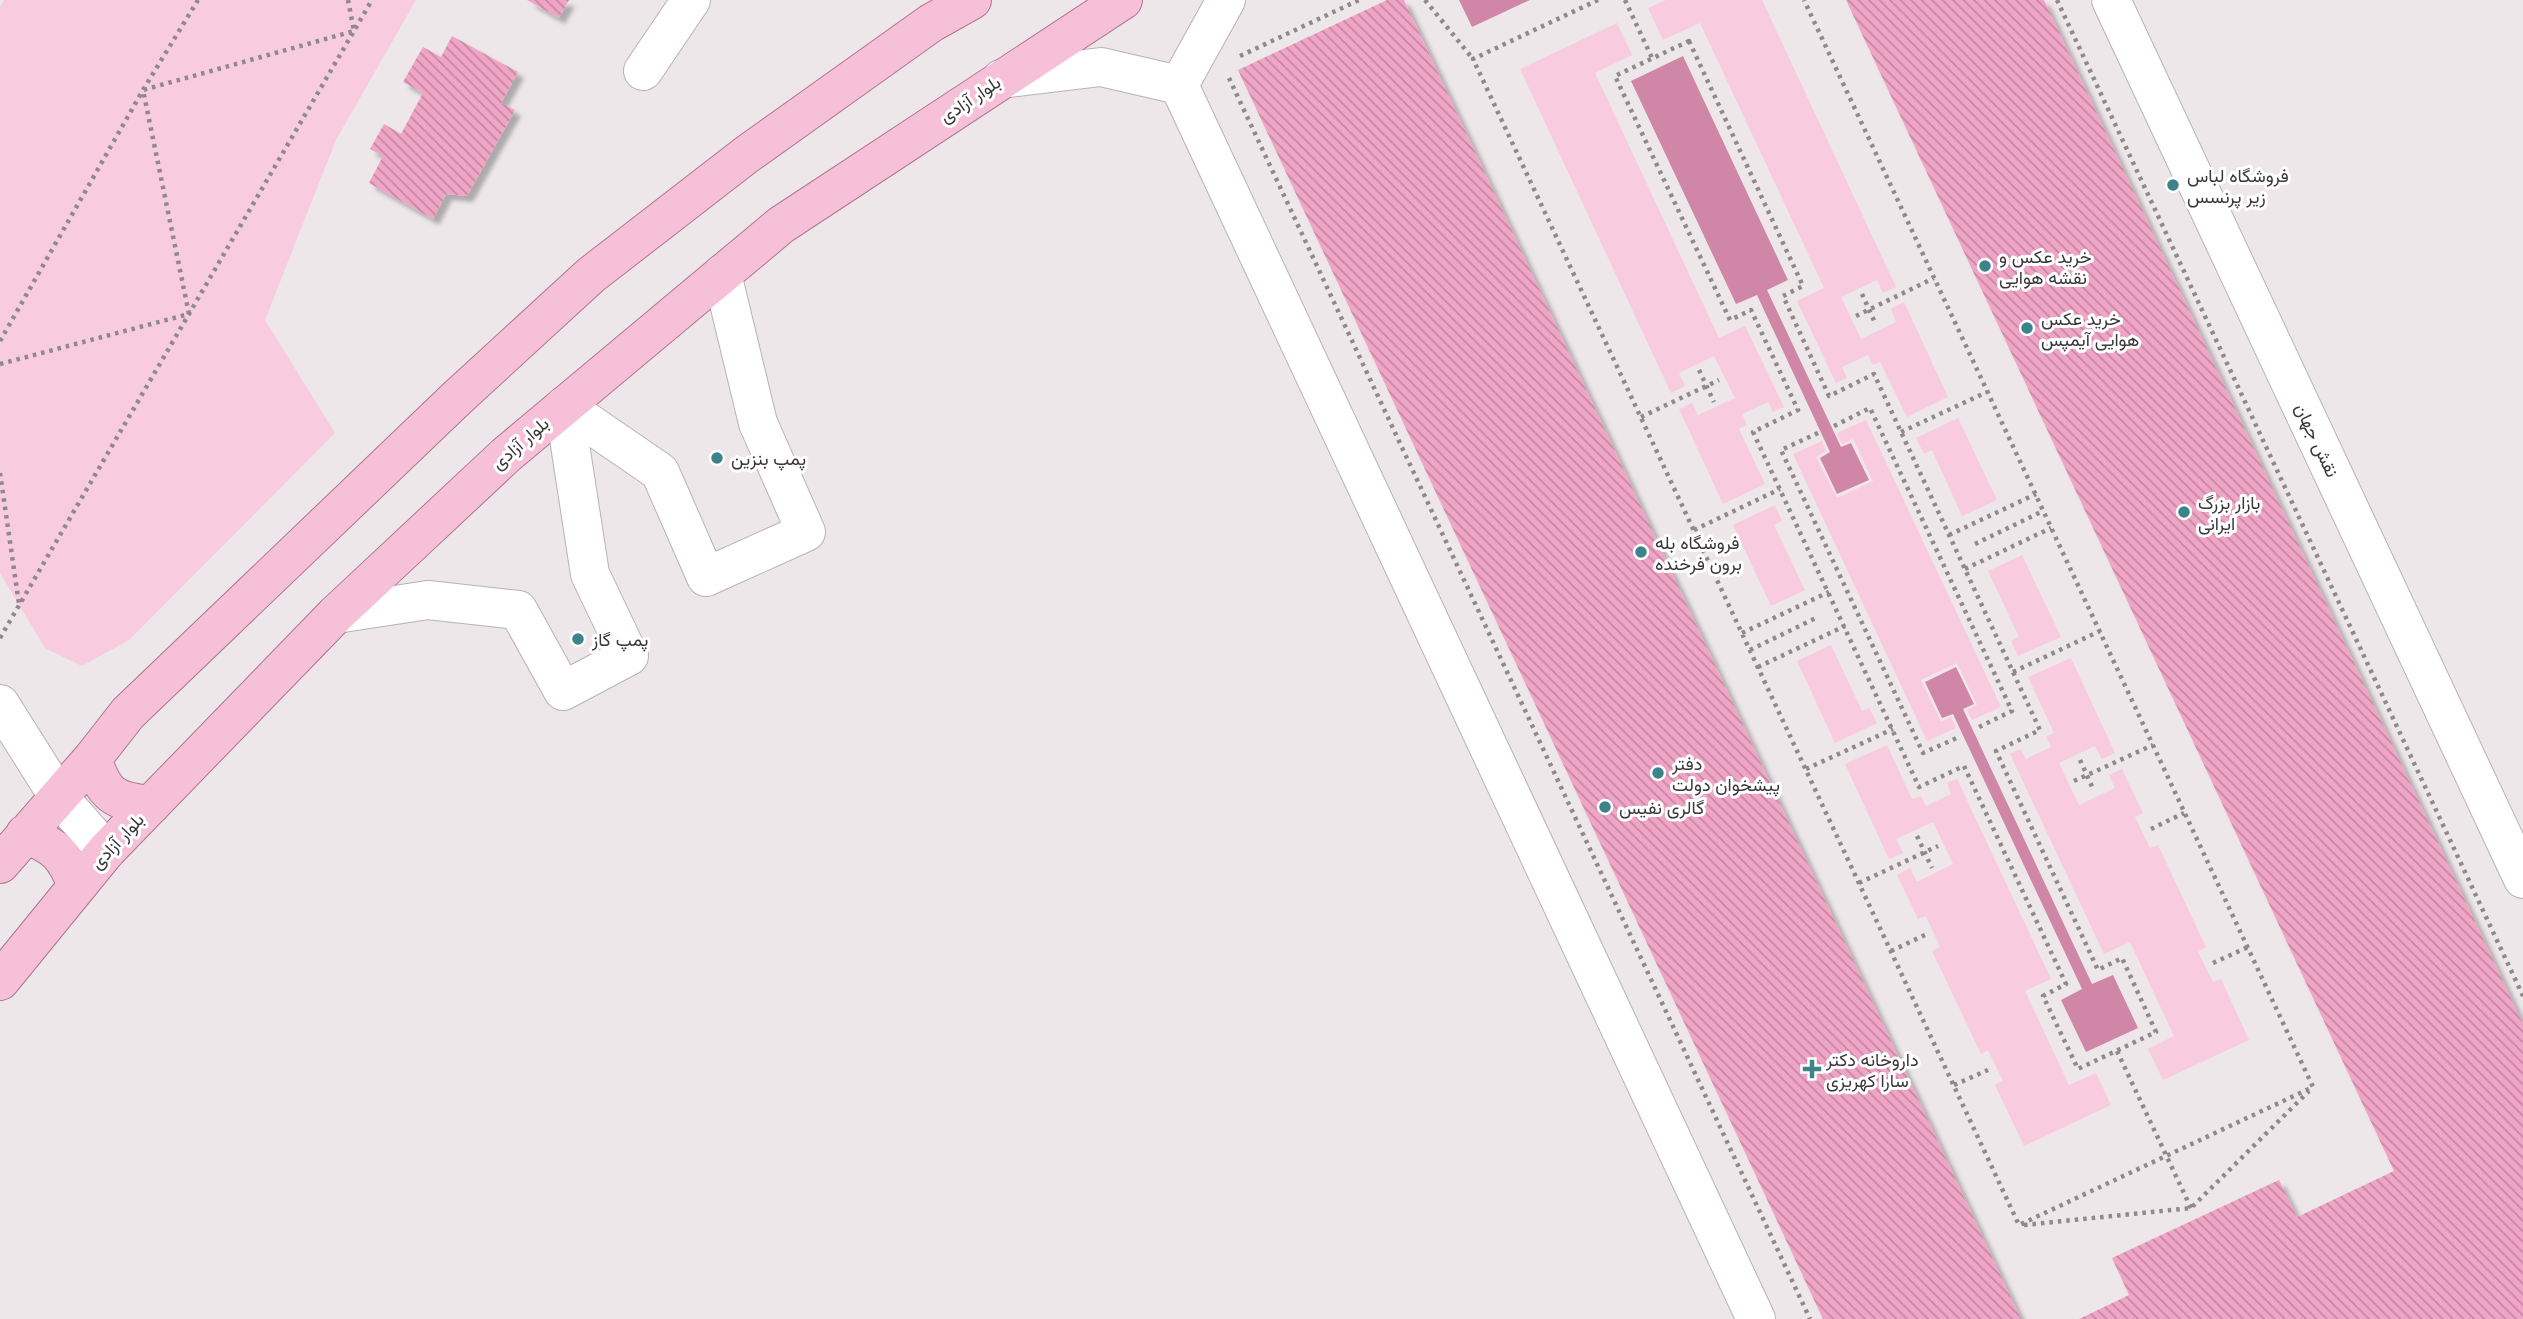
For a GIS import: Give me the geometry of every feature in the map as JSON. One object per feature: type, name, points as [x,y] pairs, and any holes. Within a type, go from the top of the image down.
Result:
[{"type":"main road","points":[[0,864],[92,760],[128,713],[457,398],[591,275],[746,155],[931,23],[972,0]]},
{"type":"main road","name":"بلوار آزادی","points":[[0,981],[106,851],[150,805],[336,614],[506,455],[781,225],[1123,0]]},
{"type":"main road","points":[[92,760],[101,785],[123,802],[150,805]]},
{"type":"main road","points":[[26,834],[49,844],[68,862],[77,886]]},
{"type":"street","points":[[643,71],[691,0]]},
{"type":"street","points":[[1179,85],[1226,0]]},
{"type":"street","name":"نقش جهان","points":[[2111,0],[2523,879]]},
{"type":"street","points":[[1001,79],[1101,67],[1179,85]]},
{"type":"street","points":[[1179,85],[1756,1319]]},
{"type":"street","points":[[564,406],[660,472],[706,577],[806,533],[758,423],[722,274]]},
{"type":"street","points":[[336,614],[428,600],[518,610],[563,691],[629,656],[590,574],[564,406]]},
{"type":"street","points":[[0,704],[58,796],[106,851]]},
{"type":"path","points":[[0,341],[143,90],[198,0]]},
{"type":"path","points":[[348,0],[354,31]]},
{"type":"path","points":[[0,638],[372,0]]},
{"type":"path","points":[[1235,59],[1359,0]]},
{"type":"path","points":[[1425,0],[1474,58],[2020,1225]]},
{"type":"path","points":[[1474,58],[1598,0]]},
{"type":"path","points":[[1625,0],[1652,58]]},
{"type":"path","points":[[1804,0],[2313,1087]]},
{"type":"path","points":[[2057,0],[2523,996]]},
{"type":"path","points":[[143,90],[354,31]]},
{"type":"path","points":[[1689,41],[1803,286],[1783,296],[1829,396],[1874,374],[1901,432],[2040,730],[1996,751],[2098,970],[2122,958],[2156,1032],[2078,1069],[2043,996],[2066,984],[1964,766],[1919,787],[1753,432],[1798,410],[1751,310],[1730,320],[1615,76],[1689,41]]},
{"type":"path","points":[[1229,77],[1811,1319]]},
{"type":"path","points":[[143,90],[189,314]]},
{"type":"path","points":[[1856,316],[1934,278]]},
{"type":"path","points":[[1861,294],[1877,325]]},
{"type":"path","points":[[0,364],[189,314]]},
{"type":"path","points":[[1699,370],[1714,402]]},
{"type":"path","points":[[1641,417],[1719,380]]},
{"type":"path","points":[[1901,432],[1987,392]]},
{"type":"path","points":[[1834,426],[1870,408],[2012,711],[1977,728]]},
{"type":"path","points":[[1818,433],[1781,450],[1923,753],[1959,737]]},
{"type":"path","points":[[0,473],[20,606]]},
{"type":"path","points":[[1694,530],[1780,489]]},
{"type":"path","points":[[1949,535],[2036,494]]},
{"type":"path","points":[[1975,544],[2043,511]]},
{"type":"path","points":[[1965,569],[2051,528]]},
{"type":"path","points":[[1742,633],[1829,592]]},
{"type":"path","points":[[1750,650],[1818,617]]},
{"type":"path","points":[[1758,667],[1844,626]]},
{"type":"path","points":[[2013,672],[2100,631]]},
{"type":"path","points":[[1806,769],[1893,729]]},
{"type":"path","points":[[2074,782],[2153,745]]},
{"type":"path","points":[[2080,760],[2094,791]]},
{"type":"path","points":[[2151,829],[2184,813]]},
{"type":"path","points":[[1917,836],[1932,868]]},
{"type":"path","points":[[1859,883],[1938,846]]},
{"type":"path","points":[[1891,951],[1925,935]]},
{"type":"path","points":[[2213,963],[2248,947]]},
{"type":"path","points":[[2117,1051],[2191,1208]]},
{"type":"path","points":[[1954,1085],[1988,1070]]},
{"type":"path","points":[[2020,1225],[2313,1087]]},
{"type":"path","points":[[2020,1225],[2191,1208],[2313,1087]]},
{"type":"shaded area","points":[[4,0],[416,0],[336,140],[265,320],[335,433],[129,640],[82,666],[45,648],[0,573],[0,7]]},
{"type":"shaded area","points":[[1459,0],[1530,0],[1472,27]]},
{"type":"shaded area","points":[[1666,0],[1762,0],[1896,287],[1883,293],[1877,280],[1841,297],[1861,339],[1896,322],[1891,309],[1904,302],[1948,397],[1907,417],[1880,362],[1873,365],[1868,355],[1842,367],[1847,378],[1836,383],[1797,301],[1824,288],[1700,23],[1663,40],[1648,8]]},
{"type":"shaded area","points":[[1617,23],[1632,55],[1595,73],[1719,338],[1745,326],[1784,407],[1773,412],[1768,402],[1742,414],[1747,425],[1739,429],[1765,484],[1723,504],[1679,409],[1692,403],[1698,415],[1735,398],[1714,356],[1679,373],[1685,386],[1671,393],[1520,69]]},
{"type":"shaded area","points":[[1683,56],[1788,280],[1767,290],[1841,447],[1851,443],[1869,480],[1837,494],[1820,458],[1830,452],[1757,295],[1736,304],[1631,81]]},
{"type":"shaded area","points":[[1958,418],[1997,500],[1962,516],[1932,450],[1924,454],[1916,438]]},
{"type":"shaded area","points":[[1866,420],[2001,707],[1972,720],[1967,710],[1977,705],[1957,663],[1921,680],[1941,722],[1951,717],[1956,728],[1927,741],[1793,454],[1822,441],[1826,451],[1816,457],[1837,498],[1873,481],[1853,439],[1842,444],[1837,433]]},
{"type":"shaded area","points":[[1775,505],[1782,521],[1774,525],[1805,590],[1771,606],[1733,525]]},
{"type":"shaded area","points":[[2022,555],[2061,637],[2018,656],[2011,641],[2019,637],[1988,571]]},
{"type":"shaded area","points":[[1831,645],[1862,711],[1869,708],[1877,723],[1835,743],[1797,661]]},
{"type":"shaded area","points":[[2071,658],[2115,753],[2102,759],[2095,746],[2059,763],[2079,805],[2115,788],[2109,775],[2122,769],[2143,813],[2135,817],[2150,848],[2158,845],[2206,947],[2198,952],[2213,982],[2221,979],[2249,1040],[2163,1080],[2148,1049],[2174,1036],[2130,942],[2104,954],[2010,754],[2020,749],[2026,759],[2051,747],[2046,737],[2054,733],[2028,677]]},
{"type":"shaded area","points":[[1956,667],[1974,704],[1963,709],[2092,984],[2113,975],[2138,1028],[2086,1052],[2061,1000],[2082,989],[1953,714],[1942,718],[1925,682]]},
{"type":"shaded area","points":[[1887,745],[1912,799],[1921,796],[1926,806],[1951,794],[1947,783],[1957,779],[2051,979],[2025,991],[2069,1085],[2096,1073],[2111,1105],[2024,1146],[1995,1085],[2003,1081],[1988,1050],[1981,1054],[1932,951],[1940,947],[1926,916],[1918,919],[1897,875],[1910,868],[1917,882],[1953,864],[1933,822],[1896,839],[1903,853],[1889,859],[1845,764]]},
{"type":"building","points":[[527,0],[569,0],[559,18]]},
{"type":"building","points":[[1387,0],[1404,0],[2021,1319],[1823,1319],[1238,70]]},
{"type":"building","name":"بازار بزرگ ایرانی","points":[[1846,0],[2044,0],[2523,1024],[2523,1319],[2079,1319],[2129,1295],[2112,1258],[2279,1180],[2297,1217],[2394,1171]]},
{"type":"building","points":[[452,36],[518,72],[501,103],[515,110],[467,196],[446,194],[433,219],[369,183],[383,156],[370,149],[384,124],[401,134],[423,93],[403,82],[423,47],[441,57]]},
{"type":"place","name":"فروشگاه لباس زیر پرنسس","points":[[2173,185]]},
{"type":"place","name":"خرید عکس و نقشه هوایی","points":[[1985,266]]},
{"type":"place","name":"خرید عکس هوایی آیمپس","points":[[2027,328]]},
{"type":"place","name":"پمپ بنزين","points":[[717,458]]},
{"type":"place","name":"بازار بزرگ ایرانی","points":[[2184,512]]},
{"type":"place","name":"فروشگاه بله برون فرخنده","points":[[1641,552]]},
{"type":"place","name":"پمپ گاز","points":[[578,639]]},
{"type":"place","name":"دفتر پیشخوان دولت","points":[[1658,773]]},
{"type":"place","name":"گالری نفیس","points":[[1605,807]]},
{"type":"place","name":"داروخانه دکتر سارا کهریزی","points":[[1812,1069]]}]
